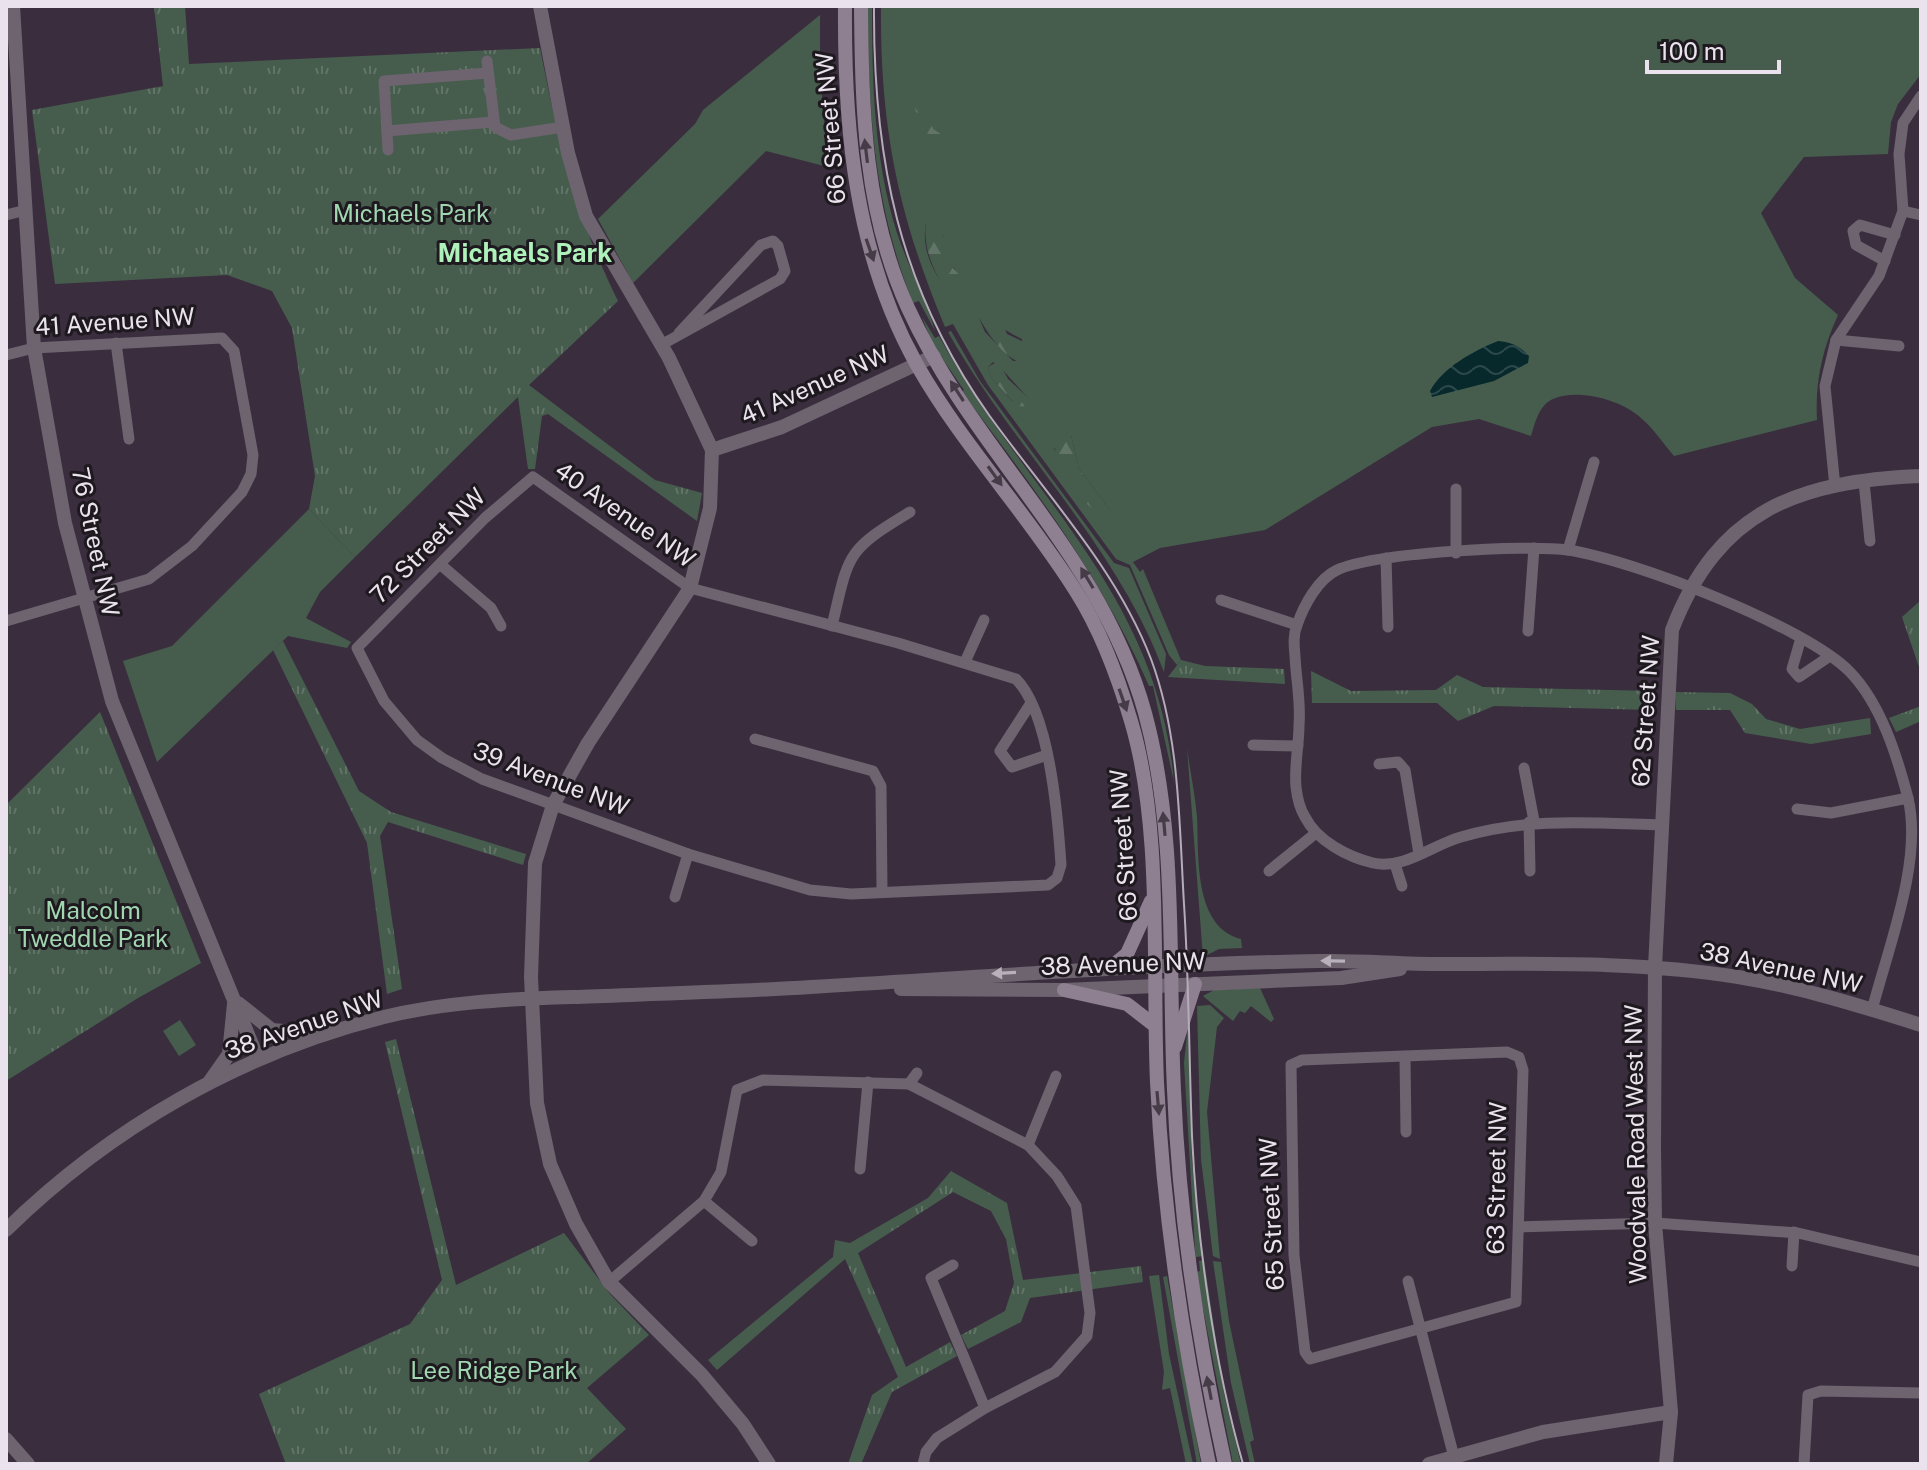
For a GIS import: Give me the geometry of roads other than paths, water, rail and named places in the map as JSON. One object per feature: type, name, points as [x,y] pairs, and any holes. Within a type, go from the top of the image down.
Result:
[{"type":"main road","name":"66 Street NW","points":[[845,6],[848,122],[855,191],[876,266],[917,364],[1079,595],[1107,653],[1141,763],[1148,821],[1154,1025],[1163,1167],[1177,1287],[1209,1464]]},
{"type":"main road","name":"66 Street NW","points":[[861,6],[863,125],[877,216],[909,310],[934,356],[985,434],[1070,550],[1095,591],[1135,678],[1154,756],[1164,817],[1173,1051],[1187,1248],[1225,1464]]},
{"type":"main road","points":[[1110,968],[1127,954],[1151,900]]},
{"type":"main road","points":[[1173,1051],[1181,1038],[1195,984]]},
{"type":"main road","points":[[1064,990],[1127,1004],[1154,1025]]},
{"type":"street","name":"76 Street NW","points":[[13,6],[34,348],[65,523],[83,600],[116,711],[258,1059]]},
{"type":"street","points":[[540,6],[563,127],[586,216],[661,345],[696,410],[712,450],[710,508],[690,588],[588,743],[553,805],[535,863],[531,901],[534,1085],[550,1164],[576,1224],[609,1282],[702,1375],[743,1424],[769,1464]]},
{"type":"street","points":[[388,150],[384,81],[488,67],[495,127],[511,135],[563,127]]},
{"type":"street","points":[[1921,96],[1903,123],[1899,154],[1903,211],[1885,261],[1836,340],[1825,386],[1835,487],[1921,476]]},
{"type":"street","points":[[387,131],[493,122]]},
{"type":"street","points":[[6,215],[26,210]]},
{"type":"street","points":[[1903,211],[1921,215]]},
{"type":"street","points":[[1885,261],[1856,245],[1852,238],[1853,231],[1860,225],[1895,235]]},
{"type":"street","points":[[661,345],[780,279],[785,271],[778,246],[773,241],[761,245],[679,333]]},
{"type":"street","name":"41 Avenue NW","points":[[6,355],[34,348],[214,337],[228,340],[234,351],[253,455],[251,474],[242,492],[192,546],[149,579],[83,600]]},
{"type":"street","points":[[1836,340],[1899,346]]},
{"type":"street","points":[[116,343],[129,439]]},
{"type":"street","name":"41 Avenue NW","points":[[712,450],[782,427],[934,356]]},
{"type":"street","points":[[1568,550],[1594,462]]},
{"type":"street","name":"40 Avenue NW","points":[[533,477],[690,588],[1011,676],[1031,703]]},
{"type":"street","name":"72 Street NW","points":[[357,648],[485,518],[533,477]]},
{"type":"street","points":[[1864,482],[1870,541]]},
{"type":"street","name":"62 Street NW","points":[[1655,967],[1672,630],[1688,587],[1710,555],[1736,529],[1780,502],[1835,487]]},
{"type":"street","points":[[1456,489],[1456,553]]},
{"type":"street","points":[[832,626],[851,556],[865,539],[910,512]]},
{"type":"street","points":[[1528,631],[1534,548]]},
{"type":"street","points":[[1661,825],[1531,822],[1460,837],[1395,864],[1376,864],[1345,853],[1316,833],[1303,815],[1296,785],[1300,704],[1293,641],[1297,625],[1322,580],[1355,564],[1386,558],[1534,548],[1568,550],[1688,587],[1801,638],[1830,656],[1863,687],[1883,725],[1908,798],[1912,838],[1904,889],[1872,1010]]},
{"type":"street","points":[[1386,558],[1388,627]]},
{"type":"street","points":[[441,565],[491,608],[501,626]]},
{"type":"street","points":[[6,621],[83,600]]},
{"type":"street","points":[[1221,600],[1297,625]]},
{"type":"street","points":[[965,662],[984,620]]},
{"type":"street","points":[[1801,638],[1792,669],[1799,677],[1830,656]]},
{"type":"street","name":"39 Avenue NW","points":[[357,648],[384,701],[417,740],[482,779],[688,854],[810,890],[851,894],[1048,885],[1057,878],[1061,865],[1055,781],[1047,755]]},
{"type":"street","points":[[1031,703],[1047,755],[1012,767],[1000,751],[1031,703]]},
{"type":"street","points":[[755,739],[873,771],[881,786],[882,891]]},
{"type":"street","points":[[1253,745],[1298,746]]},
{"type":"street","points":[[1379,764],[1398,762],[1405,770],[1419,854]]},
{"type":"street","points":[[1524,768],[1531,822],[1530,871]]},
{"type":"street","points":[[1797,809],[1831,813],[1908,798]]},
{"type":"street","points":[[1269,871],[1316,833]]},
{"type":"street","points":[[675,897],[688,854]]},
{"type":"street","points":[[1395,864],[1402,886]]},
{"type":"street","name":"38 Avenue NW","points":[[6,1230],[70,1172],[131,1129],[207,1084],[258,1059],[390,1016],[532,998],[809,987],[1110,968],[1322,961],[1655,967],[1740,977],[1921,1025]]},
{"type":"street","name":"38 Avenue NW","points":[[809,987],[1064,990],[1153,987],[1341,978],[1439,964]]},
{"type":"street","name":"Woodvale Road West NW","points":[[1655,967],[1655,1223],[1671,1412],[1666,1464]]},
{"type":"street","points":[[234,1000],[272,1030],[328,1034]]},
{"type":"street","points":[[207,1084],[229,1054],[234,1000]]},
{"type":"street","name":"63 Street NW","points":[[1405,1058],[1507,1052],[1519,1057],[1523,1070],[1516,1302],[1420,1329]]},
{"type":"street","points":[[1405,1058],[1406,1132]]},
{"type":"street","name":"65 Street NW","points":[[1405,1058],[1302,1060],[1291,1065],[1294,1255],[1305,1352],[1310,1359],[1420,1329]]},
{"type":"street","points":[[909,1084],[917,1073]]},
{"type":"street","points":[[1028,1145],[1056,1076]]},
{"type":"street","points":[[609,1282],[704,1201],[721,1172],[737,1090],[763,1080],[909,1084],[1028,1145],[1057,1176],[1076,1206],[1090,1313],[1087,1336],[1055,1372],[985,1408],[937,1438],[926,1452],[923,1464]]},
{"type":"street","points":[[860,1169],[868,1082]]},
{"type":"street","points":[[704,1201],[752,1241]]},
{"type":"street","points":[[1519,1227],[1655,1223],[1794,1232],[1921,1262]]},
{"type":"street","points":[[1792,1266],[1794,1232]]},
{"type":"street","points":[[953,1265],[931,1278],[985,1408]]},
{"type":"street","points":[[1408,1281],[1454,1457]]},
{"type":"street","points":[[1804,1464],[1808,1395],[1821,1391],[1921,1393]]},
{"type":"street","points":[[1429,1464],[1543,1432],[1671,1412]]},
{"type":"street","points":[[6,1439],[28,1464]]},
{"type":"water","points":[[1498,341],[1522,350],[1529,356],[1528,363],[1494,381],[1432,397],[1430,391],[1450,368]]},
{"type":"tram line","points":[[874,6],[879,117],[886,169],[897,220],[933,319],[958,367],[989,415],[1078,532],[1119,593],[1151,659],[1161,689],[1173,749],[1179,811],[1198,1217],[1215,1343],[1243,1464]]},
{"type":"district","name":"Michaels Park","points":[[525,253]]},
{"type":"park label","name":"Malcolm Tweddle Park","points":[[93,925]]},
{"type":"park label","name":"Lee Ridge Park","points":[[494,1371]]}]
